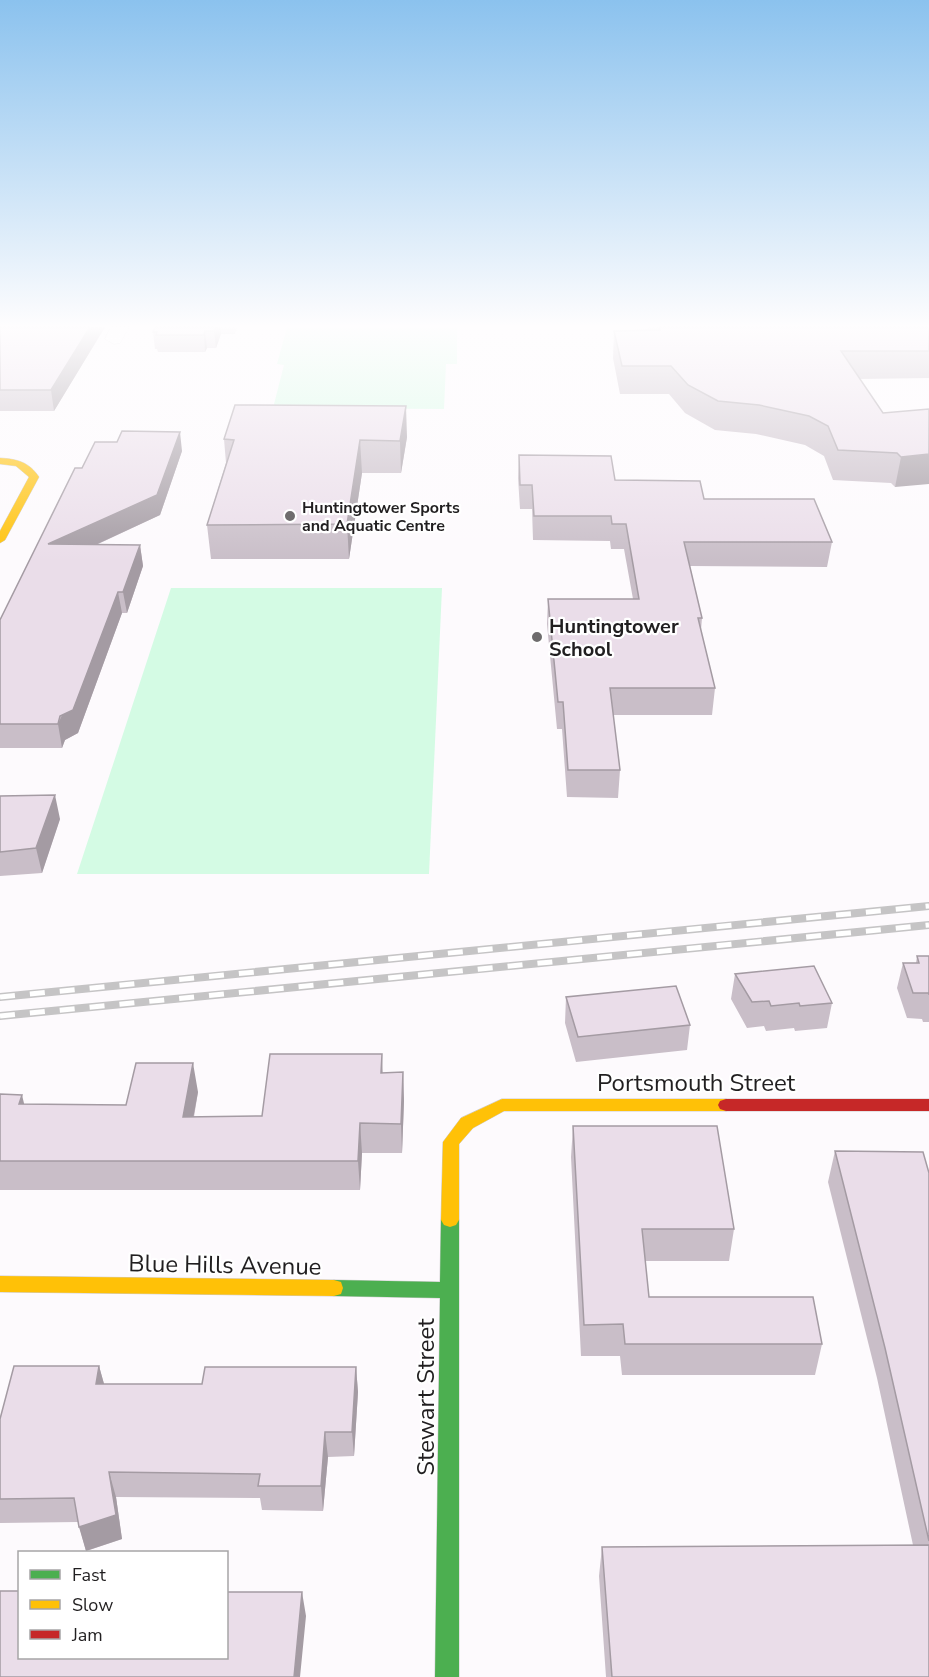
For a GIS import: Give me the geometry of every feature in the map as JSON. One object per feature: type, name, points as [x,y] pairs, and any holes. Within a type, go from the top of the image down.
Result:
[{"type":"street","points":[[0,461],[15,461],[29,468],[34,477],[0,540]]},
{"type":"street","name":"Portsmouth Street","points":[[467,1123],[502,1105],[929,1105]]},
{"type":"street","name":"Stewart Street","points":[[447,1677],[451,1142],[467,1123]]},
{"type":"street","name":"Blue Hills Avenue","points":[[0,1284],[449,1290]]},
{"type":"green space","points":[[274,405],[444,405],[444,409],[273,408]]},
{"type":"green space","points":[[171,588],[442,588],[429,874],[77,874]]},
{"type":"building","points":[[235,405],[406,406],[400,441],[360,440],[347,524],[207,525],[234,440],[224,439]]},
{"type":"building","points":[[760,405],[878,405],[883,413],[929,409],[929,454],[901,457],[897,453],[838,450],[828,426],[809,416]]},
{"type":"building","points":[[122,431],[180,432],[157,495],[48,544],[140,545],[123,592],[118,592],[73,710],[60,716],[58,724],[0,724],[0,620],[75,468],[82,468],[95,442],[117,442]]},
{"type":"building","points":[[519,455],[611,456],[615,480],[700,481],[704,499],[814,499],[832,542],[684,542],[702,618],[698,618],[715,688],[610,688],[620,770],[568,770],[563,702],[558,702],[548,599],[639,599],[626,524],[612,524],[611,516],[534,516],[532,485],[520,485]]},
{"type":"building","points":[[55,795],[36,848],[0,852],[0,796]]},
{"type":"building","points":[[917,956],[929,956],[929,993],[913,993],[903,963],[919,963]]},
{"type":"building","points":[[814,966],[832,1003],[771,1006],[769,1001],[752,1002],[735,974]]},
{"type":"building","points":[[676,986],[690,1025],[578,1037],[566,997]]},
{"type":"building","points":[[270,1054],[382,1054],[381,1073],[403,1072],[401,1124],[360,1123],[358,1161],[0,1161],[0,1094],[22,1095],[19,1104],[126,1105],[136,1063],[193,1063],[183,1117],[262,1116]]},
{"type":"building","points":[[573,1126],[717,1126],[734,1229],[642,1229],[649,1297],[813,1297],[822,1344],[625,1344],[623,1324],[584,1325]]},
{"type":"building","points":[[835,1151],[923,1152],[929,1173],[929,1541],[885,1348]]},
{"type":"building","points":[[14,1366],[99,1366],[96,1384],[202,1384],[205,1367],[356,1367],[352,1432],[325,1432],[321,1486],[258,1486],[260,1474],[109,1472],[116,1515],[79,1527],[74,1498],[0,1499],[0,1419]]},
{"type":"building","points":[[929,1545],[929,1677],[612,1677],[602,1547]]},
{"type":"building","points":[[0,1591],[18,1591],[18,1659],[228,1659],[228,1592],[302,1592],[294,1677],[0,1677]]},
{"type":"railway","points":[[0,997],[929,906]]},
{"type":"railway","points":[[0,1016],[929,925]]},
{"type":"traffic: fast","points":[[447,1677],[450,1220]]},
{"type":"traffic: fast","points":[[334,1288],[449,1290]]},
{"type":"traffic: slow","points":[[0,461],[20,464],[34,477],[0,540]]},
{"type":"traffic: slow","points":[[450,1220],[451,1142],[467,1123],[502,1105],[726,1105]]},
{"type":"traffic: slow","points":[[0,1284],[334,1288]]},
{"type":"traffic: jam","points":[[726,1105],[929,1105]]},
{"type":"place","name":"Huntingtower Sports and Aquatic Centre","points":[[290,516]]},
{"type":"place","name":"Huntingtower School","points":[[537,637]]}]
